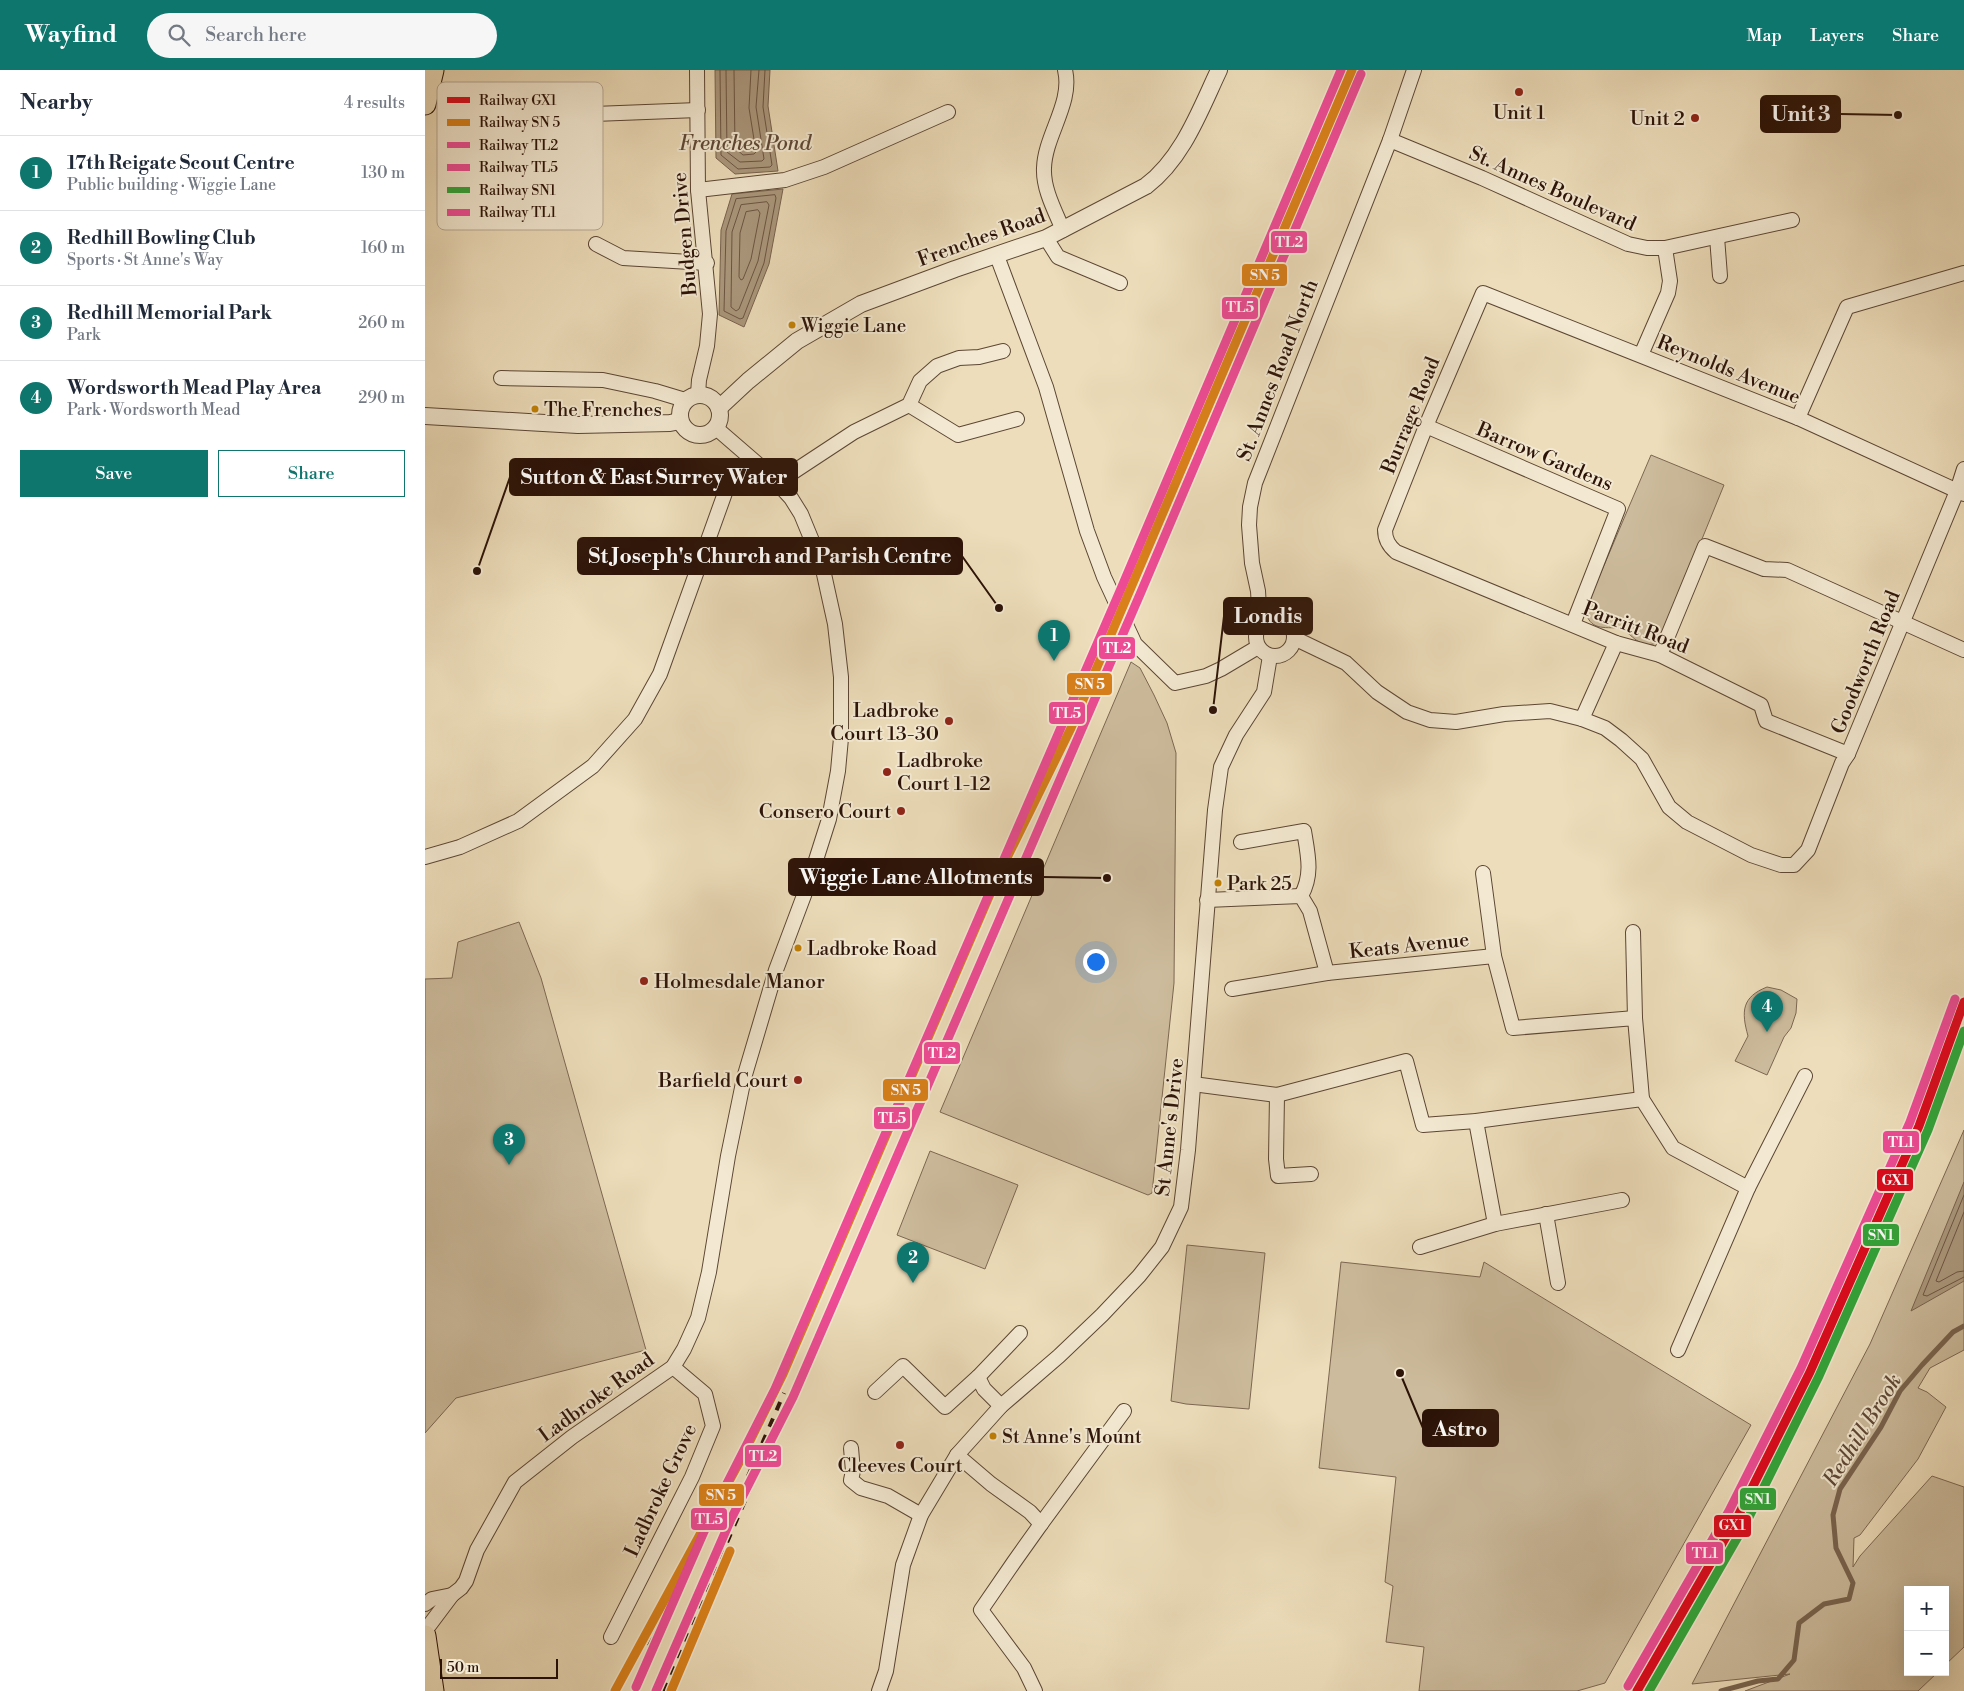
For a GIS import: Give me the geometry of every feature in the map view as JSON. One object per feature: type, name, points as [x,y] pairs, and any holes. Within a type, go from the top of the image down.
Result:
[{"type":"main road","points":[[425,104],[433,70]]},
{"type":"main road","points":[[425,1636],[433,1691]]},
{"type":"street","name":"Budgen Drive","points":[[692,397],[699,380],[707,346],[711,314],[699,190],[697,70]]},
{"type":"street","points":[[1063,230],[1045,183],[1044,167],[1065,95],[1067,77],[1065,70]]},
{"type":"street","name":"Frenches Road","points":[[719,408],[748,381],[797,341],[861,304],[955,268],[997,256],[1046,238],[1146,186],[1158,177],[1181,146],[1219,70]]},
{"type":"street","name":"St. Annes Road North","points":[[1260,624],[1258,591],[1252,564],[1249,525],[1250,507],[1255,483],[1389,140],[1414,70]]},
{"type":"street","points":[[603,114],[698,110]]},
{"type":"street","points":[[699,190],[785,180],[824,167],[948,112]]},
{"type":"street","name":"St. Annes Boulevard","points":[[1389,140],[1482,178],[1628,244],[1647,248],[1665,248],[1792,220]]},
{"type":"street","points":[[1717,237],[1720,276]]},
{"type":"street","points":[[1046,238],[1058,257],[1120,284]]},
{"type":"street","points":[[595,244],[623,258],[707,263]]},
{"type":"street","points":[[1641,355],[1668,293],[1670,281],[1665,248]]},
{"type":"street","points":[[997,256],[1046,387],[1091,541],[1104,578],[1135,644],[1175,683],[1213,673],[1258,647]]},
{"type":"street","points":[[1798,418],[1847,307],[1964,273]]},
{"type":"street","name":"Reynolds Avenue","points":[[1483,293],[1798,418],[1960,492]]},
{"type":"street","name":"Burrage Road","points":[[1396,552],[1387,542],[1385,530],[1426,426],[1483,293]]},
{"type":"street","points":[[778,482],[854,432],[909,405],[920,381],[937,366],[959,358],[979,357],[1003,352]]},
{"type":"street","points":[[501,378],[603,380],[655,391],[710,398],[719,408],[720,415],[716,428],[707,434],[690,433],[680,421],[679,411],[692,397]]},
{"type":"street","points":[[909,405],[958,435],[1017,419]]},
{"type":"street","points":[[425,416],[577,425],[670,423],[680,421]]},
{"type":"street","name":"Barrow Gardens","points":[[1426,426],[1618,509],[1573,624]]},
{"type":"street","name":"Ladbroke Road","points":[[425,1631],[452,1595],[466,1581],[477,1550],[515,1482],[572,1436],[673,1367],[684,1349],[698,1318],[709,1272],[728,1156],[744,1078],[776,970],[809,882],[829,819],[838,771],[841,738],[841,677],[839,650],[829,592],[822,565],[801,514],[778,482],[716,428]]},
{"type":"street","name":"Goodworth Road","points":[[1582,719],[1605,728],[1642,759],[1669,807],[1687,822],[1751,855],[1781,865],[1794,865],[1808,850],[1841,763],[1848,754],[1960,492],[1964,469]]},
{"type":"street","points":[[425,857],[460,848],[518,821],[593,766],[635,719],[660,674],[730,479]]},
{"type":"street","points":[[1660,654],[1705,546],[1764,569],[1787,570],[1964,650]]},
{"type":"street","name":"Parritt Road","points":[[1396,552],[1616,643],[1660,654],[1761,705],[1766,721],[1848,754]]},
{"type":"street","points":[[1271,618],[1279,618],[1289,624],[1293,630],[1294,638],[1289,650],[1285,654],[1270,656],[1258,647],[1255,640],[1260,624],[1271,618]]},
{"type":"street","points":[[1294,638],[1346,663],[1385,697],[1407,712],[1430,720],[1456,722],[1504,714],[1549,711],[1582,719],[1616,643]]},
{"type":"street","name":"St Anne's Drive","points":[[879,1691],[886,1671],[903,1565],[921,1515],[957,1456],[1001,1406],[1059,1356],[1139,1276],[1162,1247],[1181,1207],[1201,997],[1215,810],[1221,767],[1236,735],[1264,692],[1270,656]]},
{"type":"street","points":[[1207,900],[1301,896],[1308,885],[1309,862],[1304,831],[1241,842]]},
{"type":"street","name":"Keats Avenue","points":[[1483,873],[1494,956],[1513,1028],[1635,1018]]},
{"type":"street","name":"Keats Avenue","points":[[1301,896],[1310,911],[1327,973]]},
{"type":"street","points":[[1633,932],[1635,1018],[1643,1099],[1673,1148],[1748,1188]]},
{"type":"street","name":"Keats Avenue","points":[[1232,988],[1327,973],[1494,956]]},
{"type":"street","points":[[1193,1084],[1277,1095],[1406,1061],[1423,1125],[1476,1122],[1643,1099]]},
{"type":"street","points":[[1678,1350],[1748,1188],[1805,1076]]},
{"type":"street","points":[[1277,1095],[1276,1159],[1278,1176],[1311,1174]]},
{"type":"street","points":[[1476,1122],[1495,1224]]},
{"type":"street","points":[[1420,1247],[1495,1224],[1622,1200]]},
{"type":"street","points":[[1546,1214],[1558,1283]]},
{"type":"street","points":[[875,1392],[903,1366],[945,1407],[978,1377],[1020,1332]]},
{"type":"street","name":"Ladbroke Grove","points":[[611,1637],[692,1477],[713,1426],[705,1394],[673,1367]]},
{"type":"street","points":[[978,1377],[984,1389],[1001,1406]]},
{"type":"street","points":[[1035,1691],[1024,1668],[981,1610],[1013,1562],[1125,1411]]},
{"type":"street","points":[[851,1448],[853,1471],[851,1480],[861,1488],[888,1496],[921,1515]]},
{"type":"street","points":[[957,1456],[991,1484],[1030,1512],[1041,1524]]},
{"type":"street","points":[[425,1604],[431,1599],[452,1595]]},
{"type":"shaded area","points":[[1651,455],[1724,485],[1660,642],[1647,644],[1638,641],[1621,628],[1594,625],[1587,617],[1585,610]]},
{"type":"shaded area","points":[[1131,662],[1140,668],[1154,695],[1167,723],[1176,753],[1174,983],[1152,1193],[1148,1195],[940,1112]]},
{"type":"shaded area","points":[[519,922],[541,978],[646,1350],[456,1398],[425,1433],[425,979],[452,978],[458,942]]},
{"type":"shaded area","points":[[1767,987],[1781,990],[1797,999],[1796,1013],[1791,1028],[1784,1037],[1767,1075],[1735,1061],[1748,1036],[1744,1012],[1745,1006],[1753,995]]},
{"type":"shaded area","points":[[1964,1130],[1964,1350],[1930,1368],[1918,1388],[1927,1392],[1946,1407],[1918,1459],[1860,1535],[1854,1538],[1853,1567],[1860,1556],[1932,1476],[1964,1487],[1964,1647],[1949,1661],[1949,1586],[1904,1586],[1904,1676],[1934,1676],[1918,1691],[1745,1691],[1790,1674],[1692,1684],[1870,1344]]},
{"type":"shaded area","points":[[930,1151],[1018,1185],[985,1269],[897,1235]]},
{"type":"shaded area","points":[[1187,1245],[1265,1253],[1249,1409],[1171,1401]]},
{"type":"shaded area","points":[[1341,1262],[1480,1277],[1484,1262],[1751,1425],[1605,1683],[1577,1691],[1419,1691],[1424,1647],[1386,1642],[1393,1586],[1385,1582],[1396,1477],[1319,1468]]},
{"type":"water","name":"Frenches Pond","points":[[715,70],[770,70],[768,106],[778,171],[735,174],[716,158]]},
{"type":"water","points":[[783,189],[769,264],[744,327],[719,315],[721,230],[732,194]]},
{"type":"water","points":[[1964,1182],[1964,1281],[1911,1311]]},
{"type":"waterway","name":"Redhill Brook","points":[[1721,1691],[1758,1681],[1778,1679],[1794,1660],[1799,1623],[1824,1604],[1849,1599],[1853,1583],[1836,1548],[1833,1515],[1840,1489],[1881,1427],[1900,1391],[1953,1332],[1964,1326]]},
{"type":"railway","points":[[655,1691],[784,1393]]},
{"type":"railway","points":[[663,1691],[766,1452]]},
{"type":"railway","points":[[649,1646],[687,1573]]},
{"type":"rail line","name":"TL5","points":[[636,1687],[713,1511],[775,1389],[1123,584],[1341,70]]},
{"type":"rail line","name":"TL2","points":[[656,1691],[731,1519],[793,1397],[1141,592],[1361,74]]},
{"type":"rail line","name":"TL1","points":[[1628,1686],[1729,1511],[1801,1368],[1910,1122],[1955,999]]},
{"type":"rail line","name":"GX1","points":[[1637,1691],[1738,1516],[1810,1372],[1919,1126],[1964,1002]]},
{"type":"rail line","name":"SN1","points":[[1649,1691],[1747,1521],[1819,1376],[1928,1130],[1964,1031]]},
{"type":"transit line","points":[[615,1691],[741,1459],[783,1374],[997,878],[1071,728],[1352,70]]},
{"type":"transit line","points":[[671,1691],[730,1551]]},
{"type":"place","name":"Unit 1","points":[[1519,92]]},
{"type":"place","name":"Unit 3","points":[[1898,115]]},
{"type":"place","name":"Unit 2","points":[[1695,118]]},
{"type":"place","name":"Wiggie Lane","points":[[792,325]]},
{"type":"place","name":"The Frenches","points":[[535,409]]},
{"type":"place","name":"Sutton & East Surrey Water","points":[[477,571]]},
{"type":"place","name":"St Joseph's Church and Parish Centre","points":[[999,608]]},
{"type":"place","name":"17th Reigate Scout Centre","points":[[1054,661]]},
{"type":"place","name":"Londis","points":[[1213,710]]},
{"type":"place","name":"Ladbroke Court 13-30","points":[[949,721]]},
{"type":"place","name":"Ladbroke Court 1-12","points":[[887,772]]},
{"type":"place","name":"Consero Court","points":[[901,811]]},
{"type":"place","name":"Wiggie Lane Allotments","points":[[1107,878]]},
{"type":"place","name":"Park 25","points":[[1218,883]]},
{"type":"place","name":"Ladbroke Road","points":[[798,948]]},
{"type":"place","name":"Holmesdale Manor","points":[[644,981]]},
{"type":"place","name":"Wordsworth Mead Play Area","points":[[1767,1032]]},
{"type":"place","name":"Barfield Court","points":[[798,1080]]},
{"type":"place","name":"Redhill Memorial Park","points":[[509,1165]]},
{"type":"place","name":"Redhill Bowling Club","points":[[913,1283]]},
{"type":"place","name":"Astro","points":[[1400,1373]]},
{"type":"place","name":"St Anne's Mount","points":[[993,1436]]},
{"type":"place","name":"Cleeves Court","points":[[900,1445]]}]
